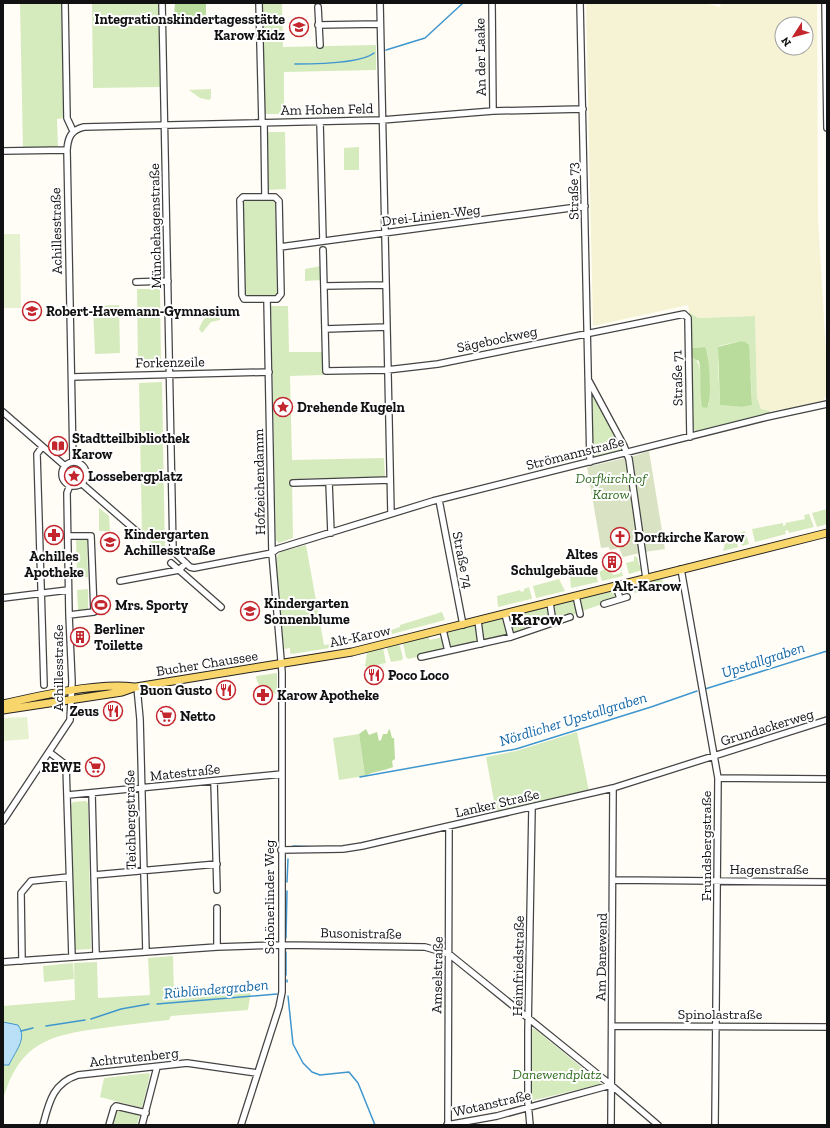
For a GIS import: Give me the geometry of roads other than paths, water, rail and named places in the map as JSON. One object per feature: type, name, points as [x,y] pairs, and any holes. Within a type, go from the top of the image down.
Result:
[{"type":"main road","name":"Alt-Karow","points":[[282,664],[352,652],[827,533]]},
{"type":"main road","name":"Bucher Chaussee","points":[[3,710],[122,692],[137,687],[282,664]]},
{"type":"main road","name":"Bucher Chaussee","points":[[3,704],[72,691],[123,686],[137,687]]},
{"type":"street","points":[[65,3],[67,118],[73,131]]},
{"type":"street","name":"Münchehagenstraße","points":[[162,3],[173,551],[186,563]]},
{"type":"street","points":[[259,3],[265,197]]},
{"type":"street","points":[[380,3],[387,370],[392,513]]},
{"type":"street","name":"An der Laake","points":[[492,3],[493,111]]},
{"type":"street","name":"Straße 73","points":[[580,3],[590,462]]},
{"type":"street","points":[[825,3],[827,128]]},
{"type":"street","points":[[318,7],[320,45]]},
{"type":"street","points":[[318,25],[380,24]]},
{"type":"street","name":"Am Hohen Feld","points":[[73,131],[84,127],[382,120],[493,111],[583,109]]},
{"type":"street","points":[[320,122],[323,241]]},
{"type":"street","name":"Achillesstraße","points":[[73,131],[68,140],[67,150],[73,462]]},
{"type":"street","points":[[3,151],[67,150]]},
{"type":"street","points":[[243,197],[275,197],[279,201],[280,247],[281,294],[277,299],[244,299],[242,295],[240,210],[240,200],[243,197]]},
{"type":"street","name":"Drei-Linien-Weg","points":[[280,247],[585,206]]},
{"type":"street","points":[[323,250],[325,329],[387,327]]},
{"type":"street","points":[[136,282],[168,281]]},
{"type":"street","points":[[324,286],[386,285]]},
{"type":"street","name":"Hofzeichendamm","points":[[267,299],[272,553],[282,664]]},
{"type":"street","name":"Sägebockweg","points":[[325,329],[326,371],[387,370],[438,364],[681,314],[684,314],[688,318]]},
{"type":"street","name":"Straße 71","points":[[688,318],[690,437]]},
{"type":"street","name":"Forkenzeile","points":[[72,377],[269,372]]},
{"type":"street","name":"Straße 73","points":[[588,379],[627,453],[646,578]]},
{"type":"street","name":"Strömannstraße","points":[[186,563],[194,568],[272,553],[277,549],[439,500],[767,417],[827,404]]},
{"type":"street","points":[[3,412],[65,466]]},
{"type":"street","points":[[42,447],[36,454],[44,685]]},
{"type":"street","points":[[81,484],[85,477],[84,469],[78,463],[73,462],[65,466],[62,475],[64,480],[70,485],[81,484],[143,537]]},
{"type":"street","points":[[293,482],[390,480]]},
{"type":"street","points":[[329,482],[331,533]]},
{"type":"street","name":"Achillesstraße","points":[[3,821],[70,720],[72,691],[68,590],[67,493],[70,485]]},
{"type":"street","name":"Straße 74","points":[[439,500],[463,625]]},
{"type":"street","name":"Achillesstraße","points":[[68,536],[91,536],[94,612],[69,615]]},
{"type":"street","points":[[171,563],[221,607]]},
{"type":"street","points":[[120,581],[180,570],[186,563]]},
{"type":"street","name":"Frundsbergstraße","points":[[681,569],[718,778],[715,1125]]},
{"type":"street","points":[[616,585],[620,599]]},
{"type":"street","points":[[3,598],[68,590]]},
{"type":"street","points":[[576,596],[580,614]]},
{"type":"street","points":[[604,604],[628,597]]},
{"type":"street","points":[[550,603],[553,623]]},
{"type":"street","points":[[505,614],[511,637]]},
{"type":"street","points":[[421,657],[511,637],[570,617]]},
{"type":"street","points":[[478,621],[481,644]]},
{"type":"street","points":[[443,630],[448,651]]},
{"type":"street","name":"Schönerlinder Weg","points":[[241,1125],[282,999],[282,664]]},
{"type":"street","name":"Teichbergstraße","points":[[137,687],[142,788],[146,952]]},
{"type":"street","name":"Grundackerweg","points":[[714,756],[827,720]]},
{"type":"street","points":[[49,752],[66,765],[72,957]]},
{"type":"street","name":"Lanker Straße","points":[[281,850],[352,848],[532,808],[613,788],[714,756]]},
{"type":"street","name":"Matestraße","points":[[68,795],[282,774]]},
{"type":"street","points":[[718,778],[827,779]]},
{"type":"street","points":[[214,781],[217,890]]},
{"type":"street","name":"Am Danewend","points":[[610,1125],[614,880],[613,788]]},
{"type":"street","points":[[92,793],[96,955]]},
{"type":"street","name":"Heimfriedstraße","points":[[530,1125],[529,1018],[532,808]]},
{"type":"street","name":"Amselstraße","points":[[447,1125],[449,826]]},
{"type":"street","points":[[94,875],[217,864]]},
{"type":"street","points":[[22,961],[21,893],[31,881],[69,877]]},
{"type":"street","name":"Hagenstraße","points":[[614,880],[827,882]]},
{"type":"street","points":[[217,908],[218,947]]},
{"type":"street","name":"Busonistraße","points":[[3,962],[218,947],[281,945],[424,947],[449,954],[658,1125]]},
{"type":"street","name":"Spinolastraße","points":[[612,1026],[827,1027]]},
{"type":"street","name":"Achtrutenberg","points":[[43,1125],[54,1092],[65,1080],[72,1077],[188,1063],[257,1073]]},
{"type":"street","points":[[142,1125],[156,1067]]},
{"type":"street","name":"Wotanstraße","points":[[447,1125],[497,1116],[611,1085]]},
{"type":"street","points":[[109,1125],[116,1106],[146,1112]]},
{"type":"water","points":[[3,1022],[18,1025],[22,1035],[20,1045],[9,1065],[3,1065]]},
{"type":"waterway","points":[[386,50],[425,38],[463,3]]},
{"type":"waterway","points":[[295,64],[348,61],[368,57],[374,53]]},
{"type":"waterway","name":"Upstallgraben","points":[[705,689],[827,651]]},
{"type":"waterway","name":"Nördlicher Upstallgraben","points":[[360,777],[516,749],[697,691]]},
{"type":"waterway","name":"Nördlicher Upstallgraben","points":[[374,840],[382,838]]},
{"type":"waterway","name":"Nördlicher Upstallgraben","points":[[357,844],[366,842]]},
{"type":"waterway","name":"Nördlicher Upstallgraben","points":[[293,846],[319,847]]},
{"type":"waterway","name":"Nördlicher Upstallgraben","points":[[287,882],[288,859]]},
{"type":"waterway","name":"Nördlicher Upstallgraben","points":[[286,938],[287,891]]},
{"type":"waterway","name":"Nördlicher Upstallgraben","points":[[286,952],[286,975]]},
{"type":"waterway","name":"Rübländergraben","points":[[157,1004],[277,994]]},
{"type":"waterway","name":"Rübländergraben","points":[[288,996],[293,1044],[303,1063],[312,1072],[320,1075],[349,1072],[358,1083],[375,1125]]},
{"type":"waterway","name":"Rübländergraben","points":[[91,1019],[121,1009],[149,1004]]},
{"type":"waterway","points":[[46,1026],[85,1020]]},
{"type":"waterway","points":[[21,1031],[33,1028]]},
{"type":"place","name":"Integrationskindertagesstätte Karow Kidz","points":[[299,27]]},
{"type":"place","name":"Robert-Havemann-Gymnasium","points":[[32,311]]},
{"type":"place","name":"Drehende Kugeln","points":[[283,407]]},
{"type":"place","name":"Stadtteilbibliothek Karow","points":[[58,446]]},
{"type":"place","name":"Lossebergplatz","points":[[74,476]]},
{"type":"place","name":"Achilles Apotheke","points":[[54,535]]},
{"type":"place","name":"Dorfkirche Karow","points":[[620,537]]},
{"type":"place","name":"Kindergarten Achillesstraße","points":[[110,542]]},
{"type":"place","name":"Altes Schulgebäude","points":[[612,562]]},
{"type":"place","name":"Mrs. Sporty","points":[[101,605]]},
{"type":"place","name":"Kindergarten Sonnenblume","points":[[250,611]]},
{"type":"place","name":"Berliner Toilette","points":[[80,637]]},
{"type":"place","name":"Poco Loco","points":[[374,675]]},
{"type":"place","name":"Buon Gusto","points":[[226,690]]},
{"type":"place","name":"Karow Apotheke","points":[[263,695]]},
{"type":"place","name":"Zeus","points":[[113,711]]},
{"type":"place","name":"Netto","points":[[166,716]]},
{"type":"place","name":"REWE","points":[[95,767]]},
{"type":"district","name":"Alt-Karow","points":[[647,586]]},
{"type":"district","name":"Karow","points":[[537,619]]},
{"type":"park label","name":"Dorfkirchhof Karow","points":[[611,486]]},
{"type":"park label","name":"Danewendplatz","points":[[557,1074]]}]
